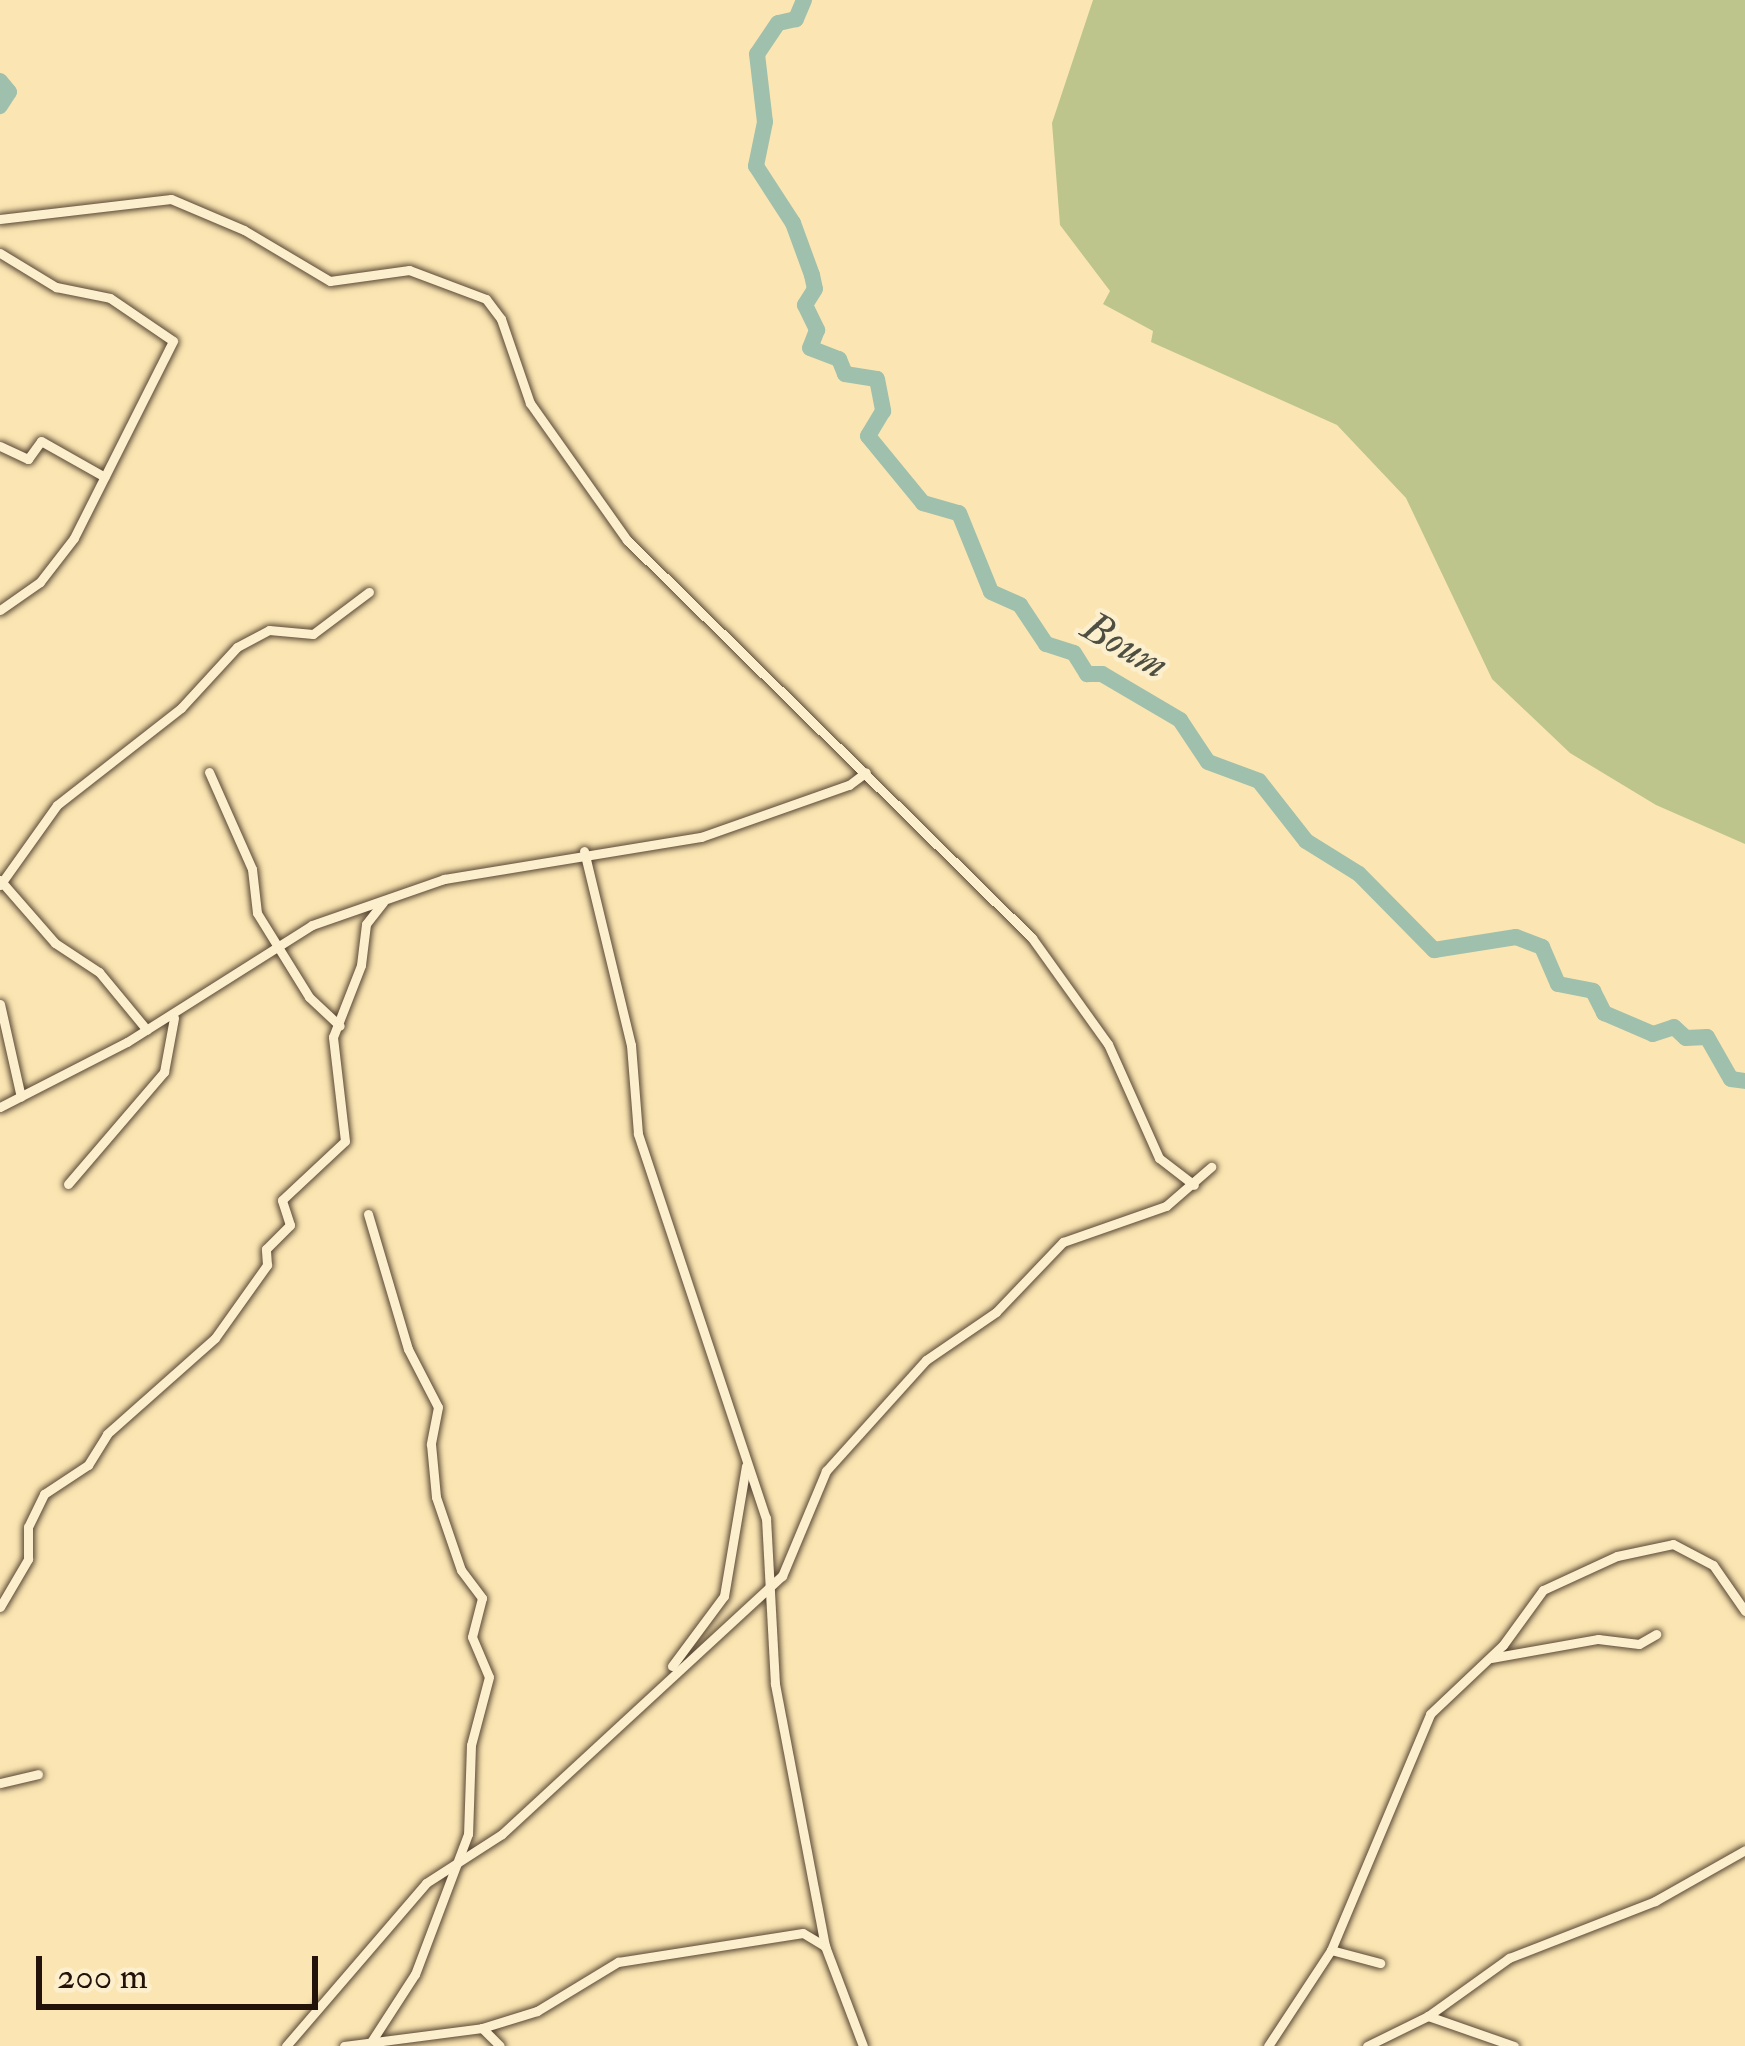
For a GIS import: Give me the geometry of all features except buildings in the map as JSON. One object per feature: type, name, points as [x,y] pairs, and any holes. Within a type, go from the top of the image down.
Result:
[{"type":"street","points":[[0,219],[171,199],[244,230],[330,281],[409,270],[486,299],[502,319],[530,403],[627,540],[1032,938],[1108,1044],[1159,1158],[1194,1185]]},
{"type":"street","points":[[0,253],[56,287],[110,298],[173,341],[105,477],[50,570],[0,610]]},
{"type":"street","points":[[0,446],[28,459],[41,441],[105,477]]},
{"type":"street","points":[[147,1030],[99,972],[55,943],[1,883],[57,805],[182,708],[237,647],[269,630],[313,634],[369,592]]},
{"type":"street","points":[[209,772],[252,868],[257,914],[309,997],[340,1025]]},
{"type":"street","points":[[0,1107],[175,1014],[312,925],[444,878],[584,850],[701,837],[849,785],[866,772]]},
{"type":"street","points":[[584,850],[631,1045],[638,1134],[766,1518],[775,1684],[825,1946],[862,2046]]},
{"type":"street","points":[[0,1607],[28,1559],[28,1527],[44,1494],[88,1465],[106,1434],[215,1338],[267,1265],[266,1250],[290,1225],[282,1200],[345,1141],[333,1056],[366,924],[383,902]]},
{"type":"street","points":[[0,1004],[21,1096]]},
{"type":"street","points":[[68,1184],[164,1072],[175,1014]]},
{"type":"street","points":[[671,1672],[782,1576],[826,1471],[926,1360],[996,1312],[1063,1242],[1166,1206],[1211,1167]]},
{"type":"street","points":[[368,1214],[408,1349],[438,1408],[431,1444],[441,1516],[461,1570],[482,1598],[472,1636],[489,1677],[471,1745],[473,1812],[459,1858],[415,1974],[371,2042]]},
{"type":"street","points":[[286,2046],[426,1883],[502,1834],[620,1730],[671,1672],[724,1597],[746,1480],[743,1450]]},
{"type":"street","points":[[1268,2046],[1331,1950],[1394,1814],[1414,1742],[1442,1700],[1491,1658],[1543,1590],[1658,1544],[1699,1554],[1745,1610]]},
{"type":"street","points":[[1491,1658],[1583,1640],[1639,1644],[1656,1634]]},
{"type":"street","points":[[0,1783],[38,1774]]},
{"type":"street","points":[[1367,2046],[1427,2016],[1509,1958],[1655,1901],[1745,1850]]},
{"type":"street","points":[[810,1935],[821,1919]]},
{"type":"street","points":[[344,2046],[436,2042],[537,2011],[609,1964],[810,1935],[825,1946]]},
{"type":"street","points":[[1331,1950],[1380,1963]]},
{"type":"street","points":[[1427,2016],[1514,2046]]},
{"type":"street","points":[[482,2028],[500,2046]]},
{"type":"green space","points":[[1093,0],[1745,0],[1745,844],[1656,805],[1570,753],[1492,679],[1406,498],[1337,425],[1151,342],[1153,331],[1103,304],[1110,291],[1060,225],[1052,123]]},
{"type":"waterway","name":"Boum","points":[[804,0],[796,19],[778,23],[757,54],[765,122],[756,166],[793,223],[812,275],[815,289],[805,305],[817,330],[810,348],[839,359],[845,374],[877,379],[883,411],[868,436],[923,503],[959,513],[991,592],[1020,605],[1046,644],[1074,653],[1087,674],[1102,674],[1180,720],[1208,762],[1259,781],[1306,841],[1359,874],[1434,950],[1516,937],[1542,947],[1558,984],[1593,991],[1604,1013],[1653,1034],[1674,1027],[1686,1038],[1707,1037],[1731,1079],[1745,1081]]},
{"type":"waterway","points":[[0,81],[9,92],[0,106]]}]
